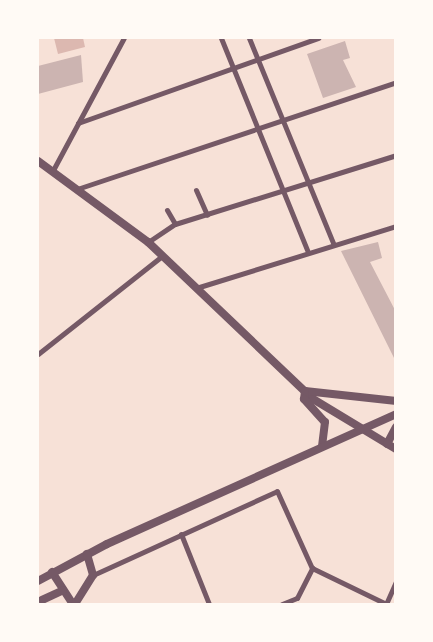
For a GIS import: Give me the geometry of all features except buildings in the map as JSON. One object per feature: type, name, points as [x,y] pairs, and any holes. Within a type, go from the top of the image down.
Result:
[{"type":"street","points":[[52,172],[124,38]]},
{"type":"street","points":[[221,38],[307,250]]},
{"type":"street","points":[[249,38],[333,243]]},
{"type":"street","points":[[78,123],[318,38]]},
{"type":"street","points":[[77,189],[257,125],[396,82]]},
{"type":"street","points":[[148,242],[175,224],[284,192],[396,155]]},
{"type":"street","points":[[38,161],[148,242],[305,392],[357,429],[396,449]]},
{"type":"street","points":[[196,190],[207,214]]},
{"type":"street","points":[[167,210],[175,224]]},
{"type":"street","points":[[195,288],[307,250],[396,226]]},
{"type":"street","points":[[38,354],[162,256]]},
{"type":"street","points":[[305,392],[396,401]]},
{"type":"street","points":[[305,392],[304,399],[325,422],[322,446]]},
{"type":"street","points":[[38,580],[87,554],[357,429],[396,414]]},
{"type":"street","points":[[386,444],[396,427]]},
{"type":"street","points":[[52,572],[74,604],[93,575],[277,491],[312,568],[386,604],[396,582]]},
{"type":"street","points":[[181,534],[209,604]]},
{"type":"street","points":[[87,554],[93,575]]},
{"type":"street","points":[[282,604],[297,598],[312,568]]},
{"type":"street","points":[[41,599],[63,590]]},
{"type":"shaded area","points":[[54,38],[83,38],[85,47],[58,54]]}]
